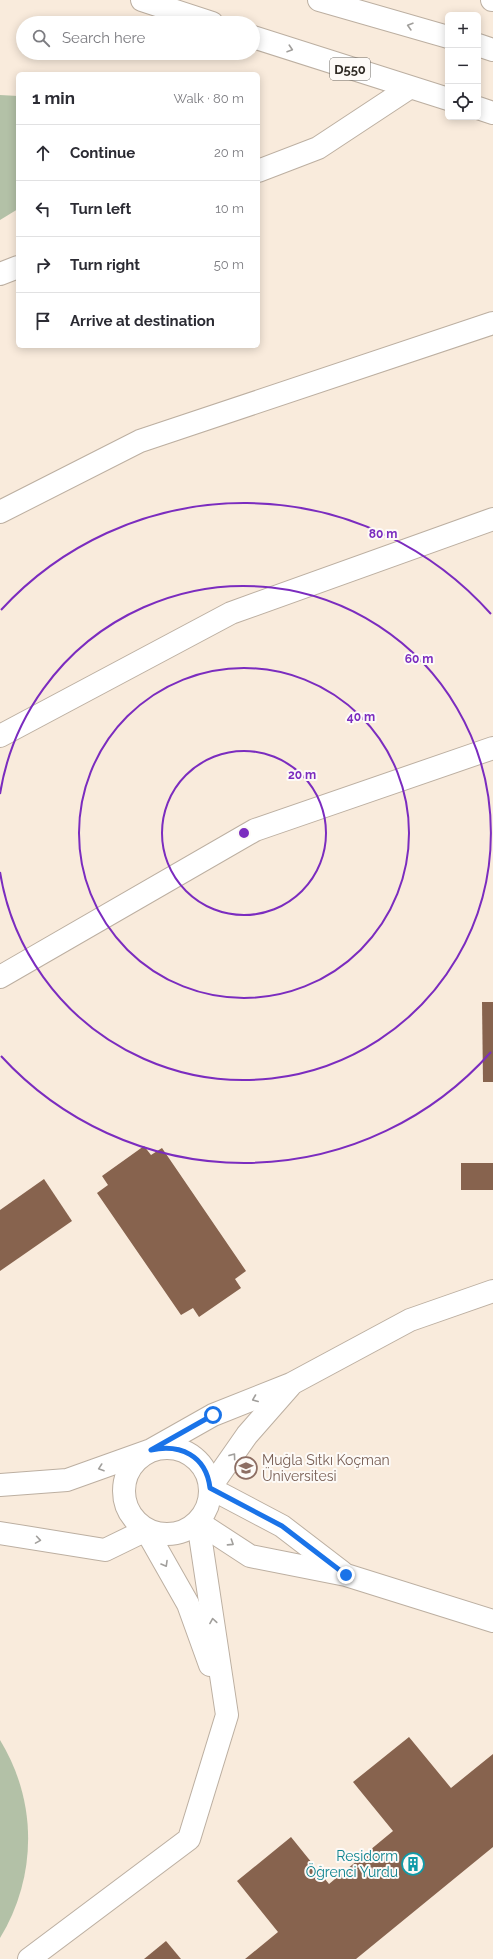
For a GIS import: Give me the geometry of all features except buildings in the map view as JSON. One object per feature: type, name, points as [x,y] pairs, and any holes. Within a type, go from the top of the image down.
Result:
[{"type":"main road","points":[[142,0],[191,16]]},
{"type":"main road","points":[[319,0],[445,36]]},
{"type":"main road","name":"D550","points":[[260,39],[409,88],[445,98]]},
{"type":"main road","points":[[481,46],[493,50]]},
{"type":"main road","points":[[260,170],[318,148],[409,88]]},
{"type":"main road","points":[[481,109],[493,112]]},
{"type":"main road","points":[[0,274],[16,268]]},
{"type":"main road","points":[[0,512],[140,441],[493,323]]},
{"type":"main road","points":[[0,736],[231,613],[493,519]]},
{"type":"main road","points":[[0,977],[255,830],[493,748]]},
{"type":"main road","points":[[228,1715],[188,1604],[146,1530],[135,1521],[127,1509],[123,1495],[124,1481],[130,1468],[139,1457],[213,1415],[292,1384],[410,1320],[493,1290]]},
{"type":"main road","points":[[210,1488],[248,1435],[292,1384]]},
{"type":"main road","points":[[0,1485],[67,1480],[151,1450],[166,1447],[181,1450],[193,1457],[203,1467],[210,1488],[207,1510],[198,1522],[187,1530],[174,1535],[159,1534],[146,1530],[105,1550],[0,1533]]},
{"type":"main road","points":[[210,1488],[282,1526],[346,1575]]},
{"type":"main road","points":[[198,1522],[250,1556],[346,1575],[493,1621]]},
{"type":"main road","points":[[29,1959],[189,1838],[228,1715],[198,1522]]},
{"type":"green space","points":[[0,95],[16,96],[16,210],[0,220]]},
{"type":"green space","points":[[0,1740],[12,1764],[21,1789],[26,1814],[28,1839],[26,1865],[21,1890],[12,1915],[0,1938]]},
{"type":"place","name":"Muğla Sıtkı Koçman Üniversitesi","points":[[246,1468]]},
{"type":"place","name":"Residorm Öğrenci Yurdu","points":[[413,1864]]},
{"type":"route","points":[[213,1415],[151,1450],[166,1447],[181,1450],[193,1457],[203,1467],[209,1481],[210,1488],[282,1526],[346,1575]]}]
